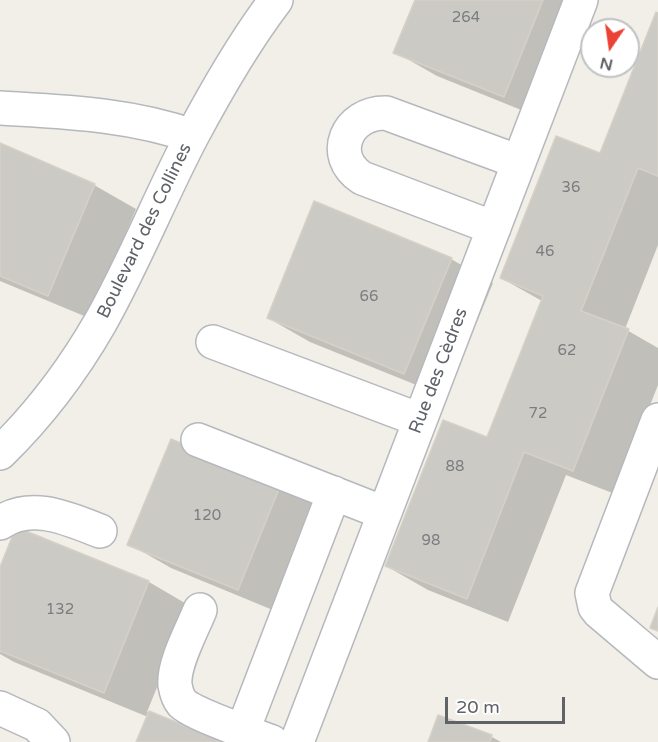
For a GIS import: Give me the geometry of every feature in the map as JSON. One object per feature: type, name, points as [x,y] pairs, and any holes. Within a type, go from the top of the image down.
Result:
[{"type":"street","name":"Boulevard des Collines","points":[[0,453],[59,385],[91,338],[162,201],[192,136],[242,49],[276,0]]},
{"type":"street","name":"Rue des Cèdres","points":[[297,742],[581,0]]},
{"type":"street","points":[[0,108],[96,114],[129,119],[192,136]]},
{"type":"street","points":[[494,228],[356,174],[345,152],[350,129],[368,114],[386,113],[519,162]]},
{"type":"street","points":[[213,342],[420,420]]},
{"type":"street","points":[[658,420],[592,593],[595,607],[599,612],[658,662]]},
{"type":"street","points":[[198,440],[384,513]]},
{"type":"street","points":[[200,610],[177,667],[175,684],[178,697],[181,702],[193,710],[257,736],[334,493]]},
{"type":"street","points":[[0,523],[22,514],[48,513],[100,531]]},
{"type":"street","points":[[0,708],[37,725],[53,742]]},
{"type":"building","points":[[415,0],[543,0],[504,97],[393,53]]},
{"type":"building","points":[[656,12],[658,13],[658,176],[638,168],[581,311],[629,329],[573,471],[524,452],[467,599],[385,566],[443,420],[487,437],[543,296],[500,278],[556,136],[600,153],[630,78],[640,78],[640,52]]},
{"type":"building","points":[[0,143],[95,184],[48,296],[0,276]]},
{"type":"building","points":[[314,201],[452,258],[404,374],[267,318]]},
{"type":"building","points":[[171,439],[281,484],[238,590],[127,545]]},
{"type":"building","points":[[16,527],[149,581],[104,693],[0,651],[0,567]]},
{"type":"building","points":[[658,607],[658,631],[650,628]]},
{"type":"building","points":[[149,711],[225,742],[136,742]]},
{"type":"building","points":[[438,715],[492,735],[490,742],[428,742]]}]
